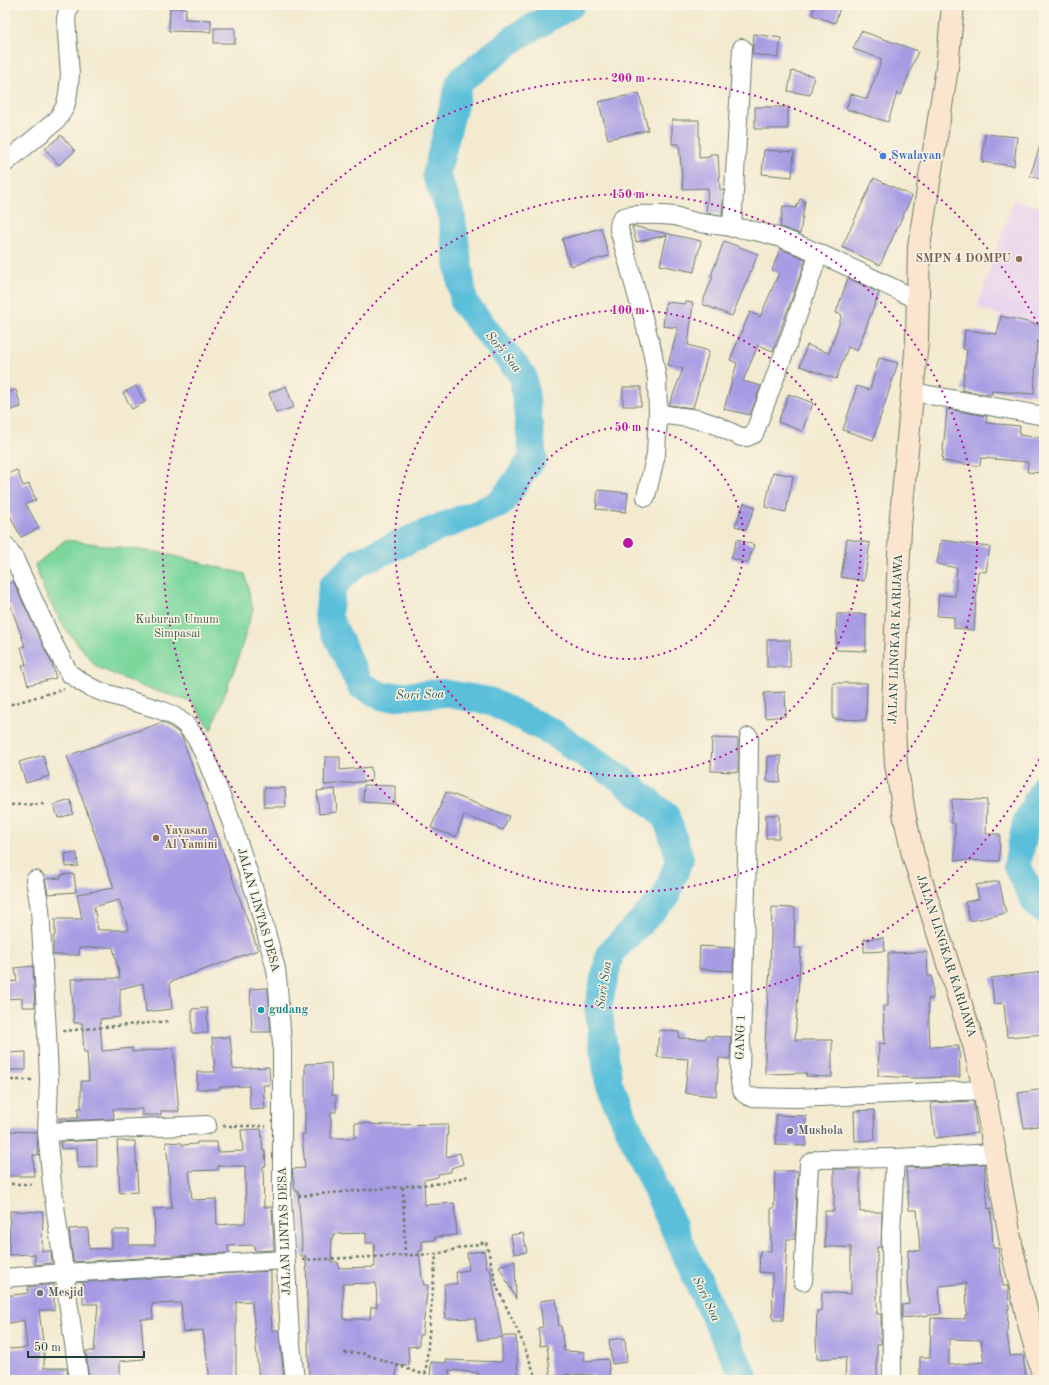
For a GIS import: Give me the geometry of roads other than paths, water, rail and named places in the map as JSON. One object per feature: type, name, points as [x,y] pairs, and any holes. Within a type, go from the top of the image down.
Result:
[{"type":"main road","name":"JALAN LINGKAR KARIJAWA","points":[[953,5],[947,68],[919,246],[917,340],[900,527],[893,708],[896,764],[913,855],[974,1045],[984,1090],[1012,1249],[1030,1328],[1044,1378]]},
{"type":"street","points":[[5,163],[57,120],[65,107],[70,75],[66,19],[68,5]]},
{"type":"street","points":[[732,228],[742,48]]},
{"type":"street","points":[[646,497],[656,454],[658,414],[657,379],[652,350],[621,236],[619,222],[622,218],[628,215],[674,216],[698,223],[757,231],[781,238],[819,253],[918,300]]},
{"type":"street","points":[[658,414],[698,419],[716,425],[741,437],[754,434],[788,344],[819,253]]},
{"type":"street","points":[[913,392],[1044,416]]},
{"type":"street","name":"JALAN LINTAS DESA","points":[[8,556],[69,673],[83,683],[102,692],[161,710],[174,716],[185,724],[196,738],[205,756],[230,821],[256,896],[276,969],[282,1036],[282,1198],[285,1260],[295,1380]]},
{"type":"street","name":"GANG 1","points":[[749,737],[748,827],[740,1070],[740,1086],[742,1091],[745,1095],[750,1096],[796,1098],[984,1090]]},
{"type":"street","points":[[35,880],[40,909],[47,1032],[49,1080],[47,1132],[52,1184],[79,1380]]},
{"type":"street","points":[[47,1132],[207,1125]]},
{"type":"street","points":[[803,1281],[809,1164],[820,1159],[895,1158],[995,1153]]},
{"type":"street","points":[[892,1380],[891,1233],[895,1158]]},
{"type":"street","points":[[5,1278],[64,1273],[285,1260]]},
{"type":"waterway","name":"Sori Soa","points":[[571,5],[516,37],[460,81],[436,175],[451,213],[464,303],[523,376],[533,458],[500,504],[433,530],[358,562],[332,586],[328,616],[360,685],[384,697],[443,693],[489,701],[552,732],[621,779],[666,816],[680,858],[665,898],[610,953],[598,1007],[609,1085],[711,1310],[746,1380]]},
{"type":"waterway","points":[[1044,787],[1026,823],[1017,866],[1037,905],[1044,910]]},
{"type":"place","name":"Swalayan","points":[[883,156]]},
{"type":"place","name":"SMPN 4 DOMPU","points":[[1019,259]]},
{"type":"place","name":"Yayasan Al Yamini","points":[[156,838]]},
{"type":"place","name":"gudang","points":[[261,1010]]},
{"type":"place","name":"Mushola","points":[[790,1131]]},
{"type":"place","name":"Mesjid","points":[[40,1293]]},
{"type":"park label","name":"Kuburan Umum Simpasai","points":[[177,627]]}]
